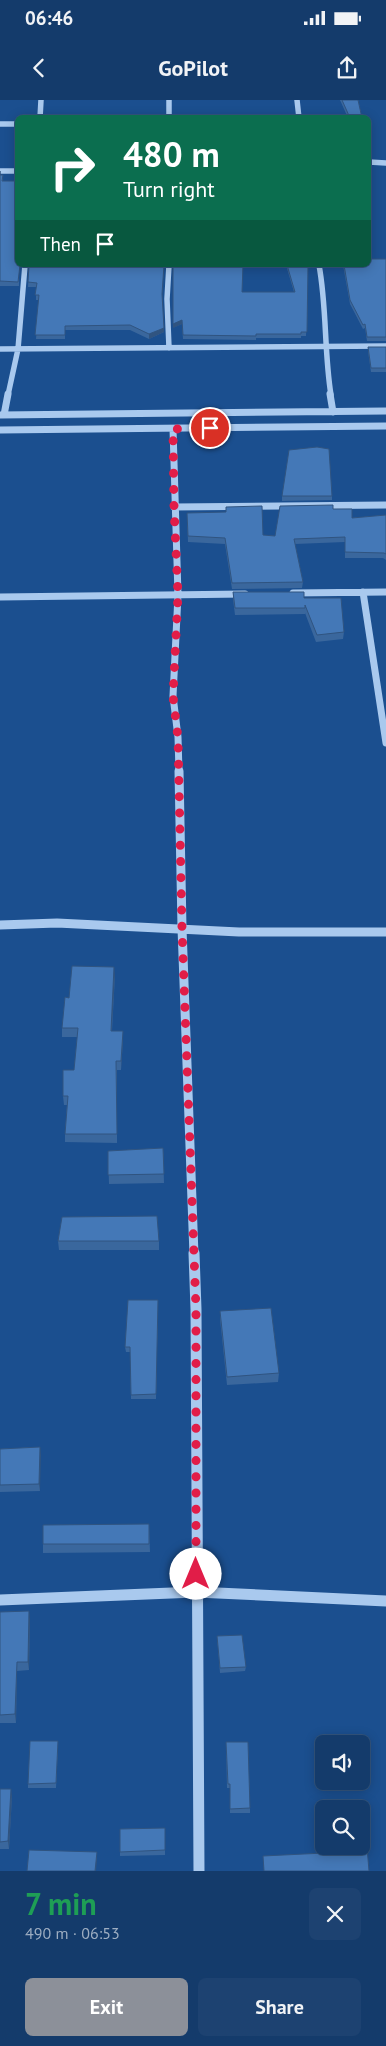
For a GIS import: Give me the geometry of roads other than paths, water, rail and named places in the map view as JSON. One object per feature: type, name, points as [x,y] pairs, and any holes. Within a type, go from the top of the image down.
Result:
[{"type":"street","points":[[40,115],[41,100]]},
{"type":"street","points":[[168,100],[169,115]]},
{"type":"street","points":[[297,100],[300,115]]},
{"type":"street","points":[[0,124],[15,124]]},
{"type":"street","points":[[371,162],[386,163]]},
{"type":"street","points":[[0,171],[15,170]]},
{"type":"street","points":[[25,267],[18,349],[2,415],[386,411]]},
{"type":"street","points":[[169,348],[167,299],[170,267]]},
{"type":"street","points":[[319,267],[325,298],[328,382],[333,412]]},
{"type":"street","points":[[0,349],[386,346]]},
{"type":"street","points":[[0,430],[386,426]]},
{"type":"street","points":[[173,429],[178,595],[173,696],[178,738],[182,928],[196,1309],[196,1592],[199,1871]]},
{"type":"street","points":[[174,507],[386,505]]},
{"type":"street","points":[[363,592],[386,743]]},
{"type":"street","points":[[285,593],[386,592]]},
{"type":"street","points":[[0,597],[256,594]]},
{"type":"street","points":[[0,925],[57,923],[239,932],[386,932]]},
{"type":"street","points":[[0,1600],[196,1592],[386,1601]]}]
